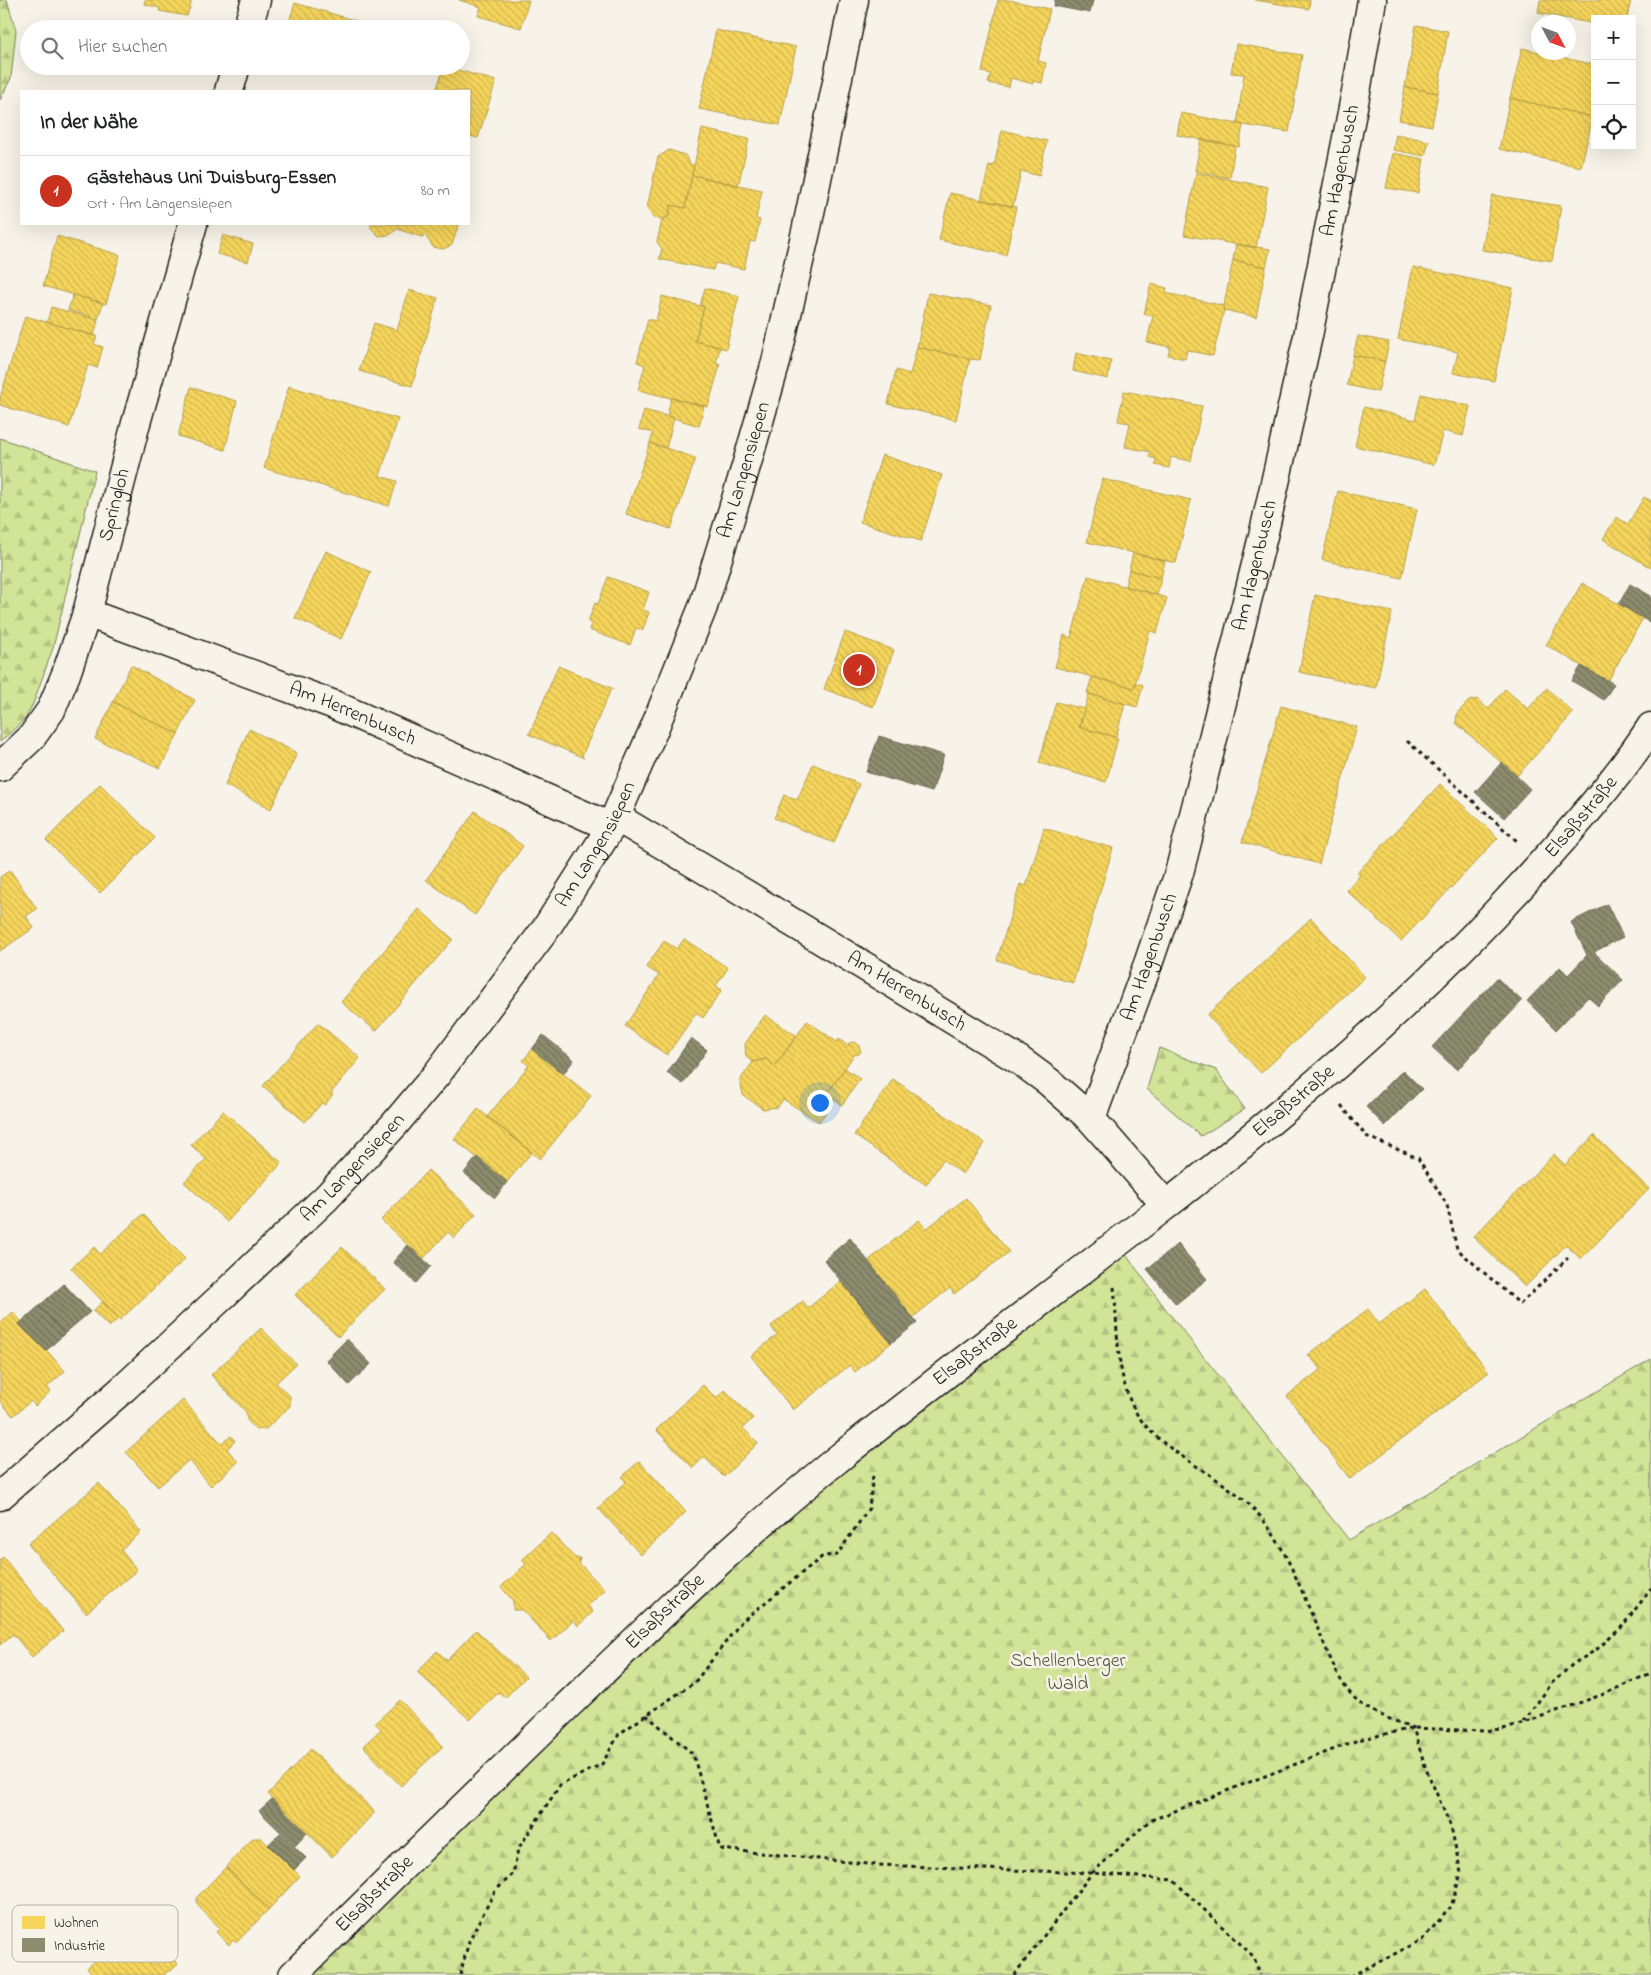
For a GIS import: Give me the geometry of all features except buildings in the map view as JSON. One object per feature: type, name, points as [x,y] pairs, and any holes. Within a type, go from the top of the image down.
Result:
[{"type":"street","points":[[250,20],[256,0]]},
{"type":"street","name":"Am Langensiepen","points":[[0,1496],[124,1388],[214,1304],[326,1198],[394,1125],[437,1074],[544,930],[614,822],[654,729],[703,606],[747,463],[776,362],[854,0]]},
{"type":"street","name":"Am Hagenbusch","points":[[1091,1119],[1179,873],[1202,782],[1264,532],[1308,336],[1372,0]]},
{"type":"street","points":[[230,90],[234,75]]},
{"type":"street","name":"Springloh","points":[[0,767],[31,738],[51,710],[66,674],[87,613],[136,423],[193,225]]},
{"type":"street","name":"Am Herrenbusch","points":[[87,613],[332,704],[614,822],[991,1042],[1049,1082],[1091,1119],[1166,1206]]},
{"type":"street","name":"Elsaßstraße","points":[[293,1975],[666,1610],[774,1512],[878,1428],[1166,1206],[1321,1079],[1408,1002],[1499,910],[1578,822],[1651,727]]},
{"type":"path","points":[[1407,741],[1541,863]]},
{"type":"path","points":[[1321,1079],[1366,1136],[1418,1158],[1447,1205],[1457,1249],[1520,1304],[1568,1258]]},
{"type":"path","points":[[1110,1249],[1122,1374],[1135,1410],[1158,1439],[1235,1491],[1260,1516],[1280,1547],[1301,1590],[1341,1682],[1359,1702],[1381,1715],[1413,1728]]},
{"type":"path","points":[[460,1975],[469,1941],[495,1891],[513,1874],[518,1849],[560,1785],[602,1764],[619,1734],[695,1682],[741,1622],[823,1556],[837,1555],[869,1508],[878,1428]]},
{"type":"path","points":[[1522,1723],[1552,1683],[1573,1664],[1596,1650],[1620,1629],[1651,1588]]},
{"type":"path","points":[[1014,1975],[1092,1873],[1149,1821],[1358,1740],[1413,1728],[1483,1731],[1509,1728],[1604,1694],[1651,1673]]},
{"type":"path","points":[[646,1715],[693,1754],[720,1849],[878,1865],[1092,1873],[1173,1880],[1254,1957],[1260,1975]]},
{"type":"path","points":[[1353,1975],[1422,1940],[1450,1907],[1461,1873],[1451,1827],[1426,1769],[1413,1728]]},
{"type":"green space","points":[[0,0],[7,0],[16,30],[11,78],[0,100]]},
{"type":"green space","points":[[0,438],[95,471],[53,648],[33,704],[25,719],[0,742]]},
{"type":"green space","points":[[1159,1048],[1216,1070],[1245,1109],[1201,1136],[1147,1089]]},
{"type":"green space","name":"Schellenberger Wald","points":[[1121,1248],[1168,1312],[1349,1540],[1651,1359],[1651,1975],[303,1975],[777,1521]]},
{"type":"place","name":"Gästehaus Uni Duisburg-Essen","points":[[859,670]]}]
